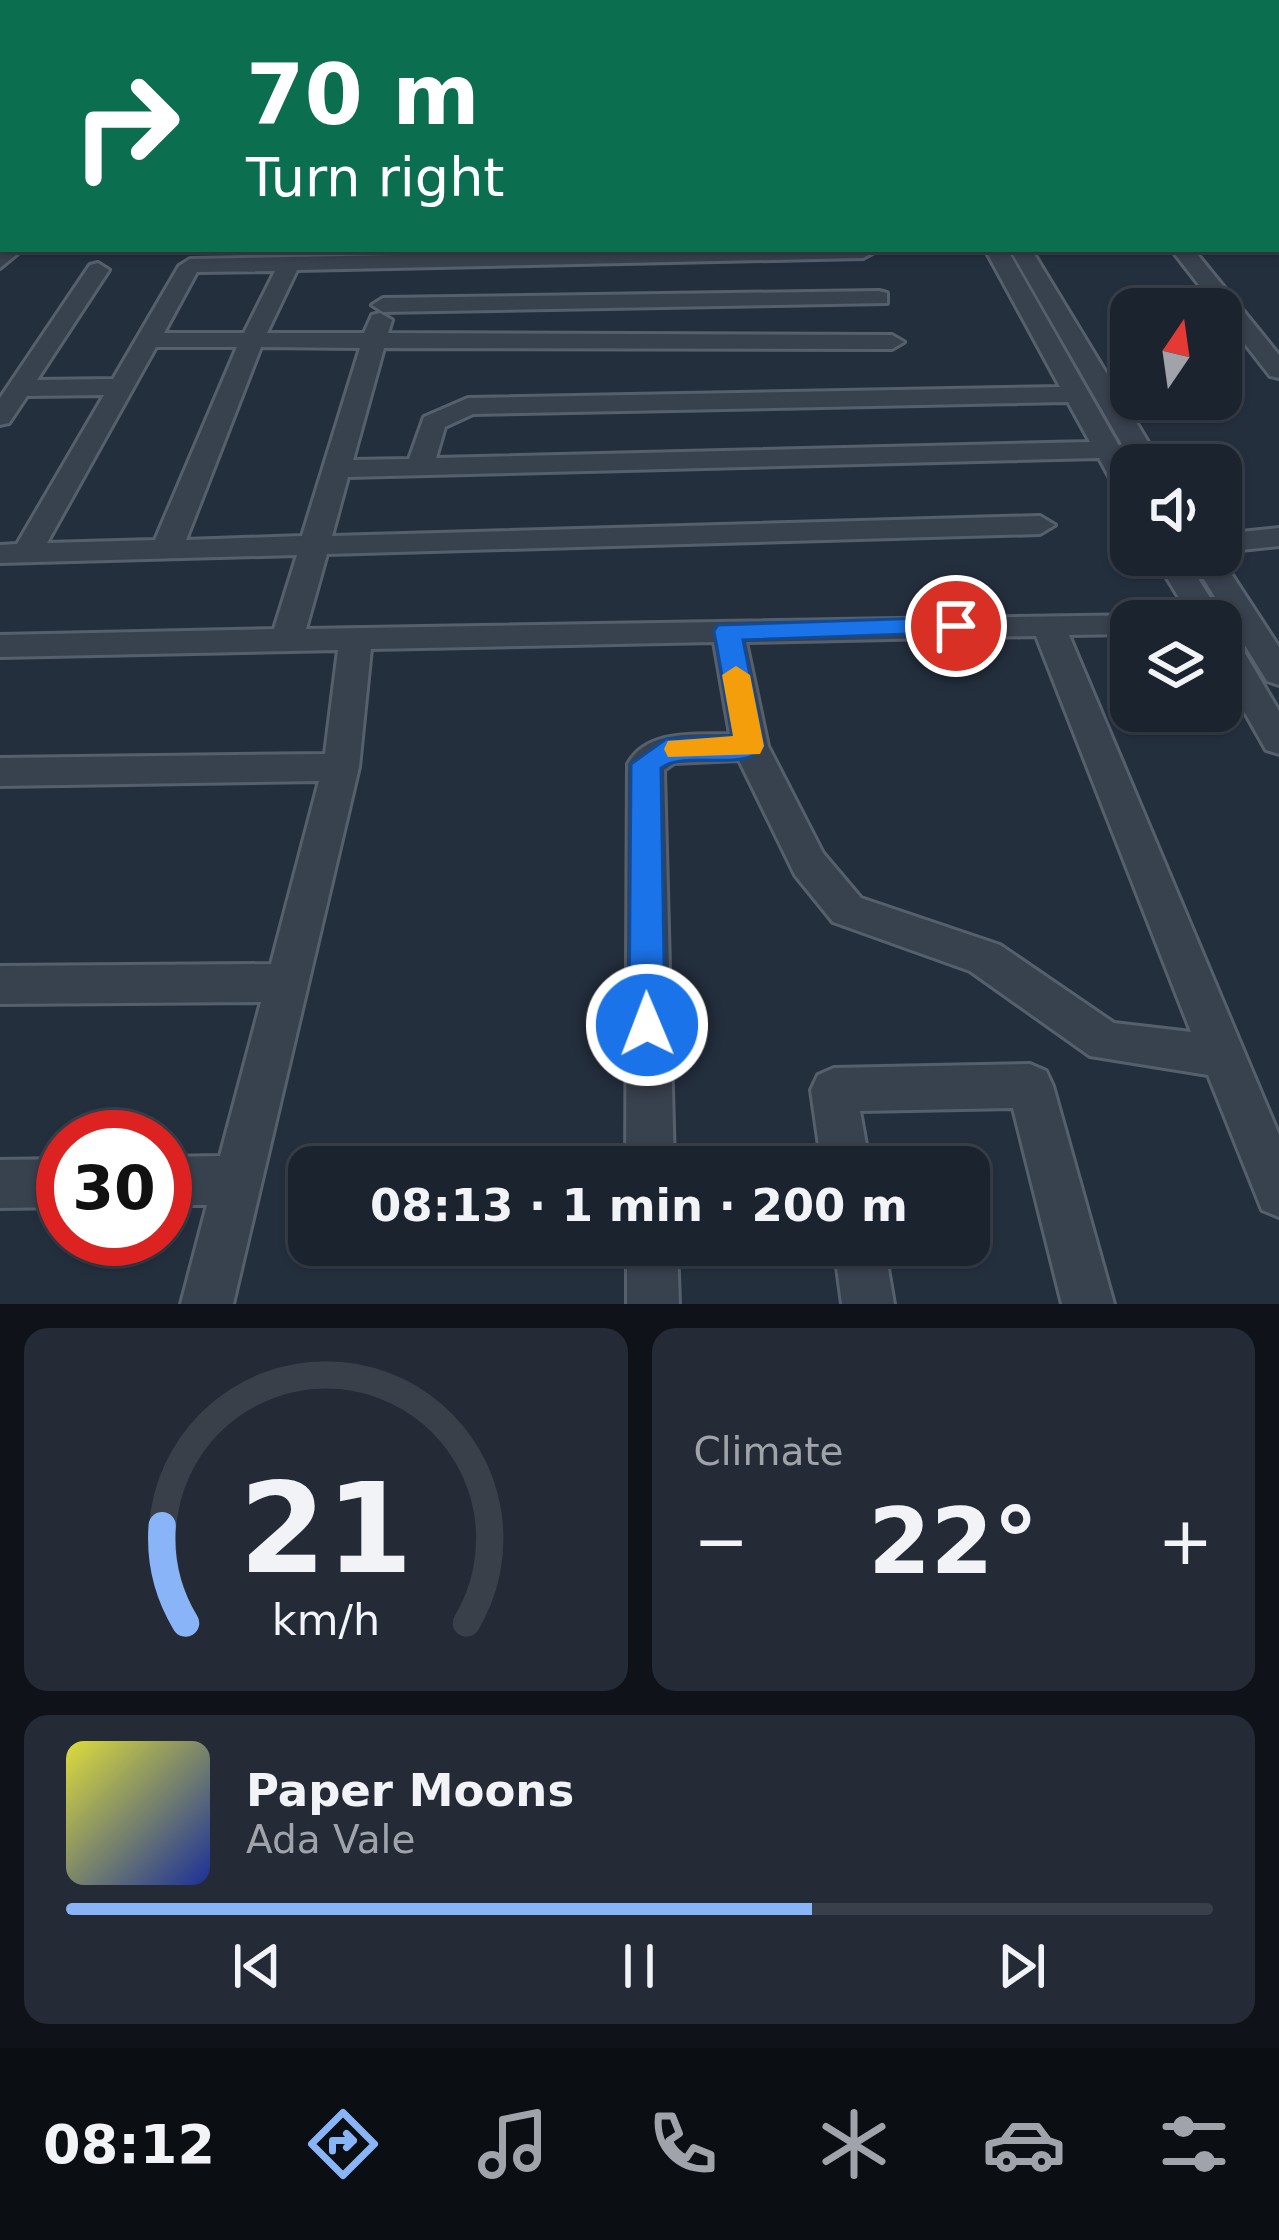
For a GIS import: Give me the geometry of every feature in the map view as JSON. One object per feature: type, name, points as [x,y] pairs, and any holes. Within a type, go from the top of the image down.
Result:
[{"type":"street","points":[[14,553],[121,387],[190,266],[397,256],[737,252],[763,371]]},
{"type":"street","points":[[863,252],[902,369]]},
{"type":"street","points":[[998,252],[1110,455]]},
{"type":"street","points":[[1023,252],[1136,444]]},
{"type":"street","points":[[1185,252],[1279,370]]},
{"type":"street","points":[[287,640],[397,256]]},
{"type":"street","points":[[169,546],[252,340],[290,263]]},
{"type":"street","points":[[0,418],[98,270]]},
{"type":"street","points":[[383,305],[879,298]]},
{"type":"street","points":[[147,340],[374,342],[763,371],[902,369],[1075,394]]},
{"type":"street","points":[[420,467],[433,423],[468,406],[763,371],[902,369]]},
{"type":"street","points":[[22,388],[121,387]]},
{"type":"street","points":[[337,469],[1107,450]]},
{"type":"street","points":[[14,553],[1040,526]]},
{"type":"street","points":[[1242,541],[1279,537]]},
{"type":"street","points":[[0,646],[1110,623]]},
{"type":"street","points":[[1048,624],[1279,1193]]},
{"type":"street","points":[[728,631],[750,746],[809,864],[847,910],[985,958],[1106,1042],[1223,1056]]},
{"type":"street","points":[[1242,637],[1277,667]]},
{"type":"street","points":[[207,1304],[340,767],[356,639]]},
{"type":"street","points":[[1242,655],[1279,741]]},
{"type":"street","points":[[650,1146],[646,764],[666,750],[750,746]]},
{"type":"street","points":[[0,772],[340,767]]},
{"type":"street","points":[[0,986],[286,983]]},
{"type":"street","points":[[843,1146],[834,1090],[1030,1086],[1088,1304]]},
{"type":"street","points":[[192,1181],[238,1180]]},
{"type":"street","points":[[0,1184],[36,1183]]},
{"type":"street","points":[[652,1266],[653,1304]]},
{"type":"street","points":[[862,1266],[868,1304]]},
{"type":"slow traffic","points":[[678,749],[750,746],[736,675]]},
{"type":"route","points":[[647,1025],[646,764],[666,750],[750,746],[728,631],[956,626]]}]
